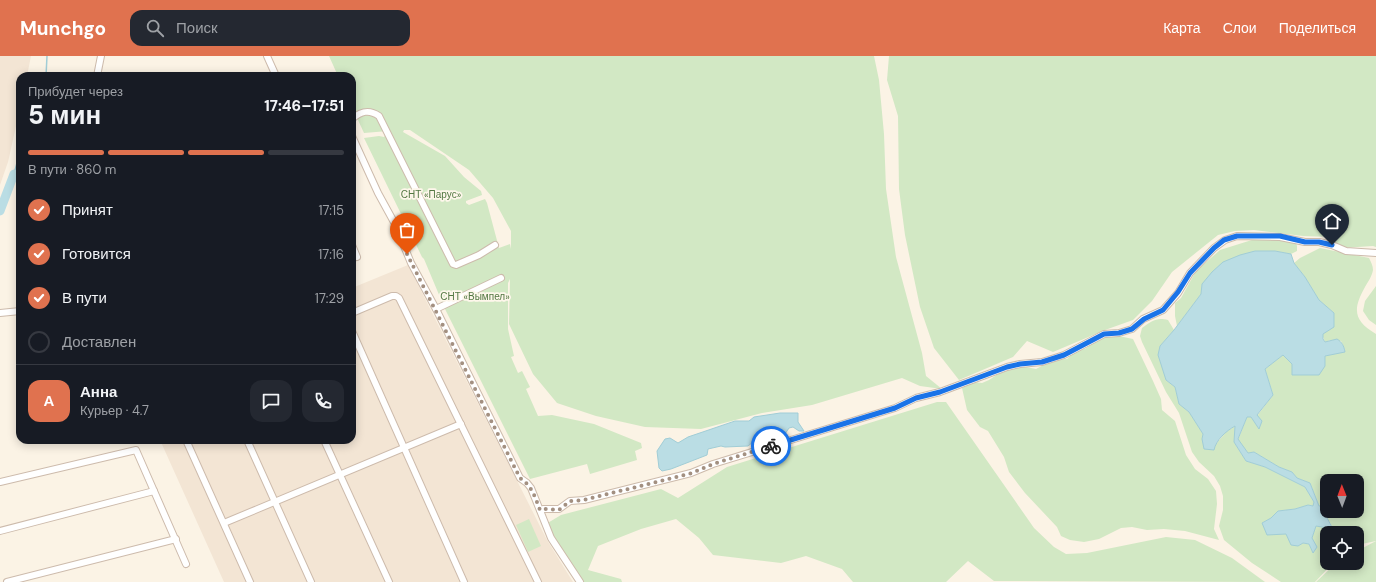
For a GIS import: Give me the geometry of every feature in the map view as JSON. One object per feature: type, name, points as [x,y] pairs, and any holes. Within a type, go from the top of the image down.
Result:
[{"type":"street","points":[[98,72],[101,56]]},
{"type":"street","points":[[267,56],[274,72]]},
{"type":"street","points":[[356,116],[364,111],[373,112],[379,116],[453,264],[456,265],[467,260],[494,245]]},
{"type":"street","points":[[356,145],[378,193],[395,224],[411,263],[436,309],[520,478],[531,488],[551,538],[580,582]]},
{"type":"street","points":[[540,510],[559,510],[570,501],[584,500],[692,473],[713,464],[895,408],[916,398],[940,392],[1007,367],[1042,362],[1064,355],[1104,334],[1119,333],[1132,329],[1144,319],[1163,310],[1178,292],[1190,273],[1224,240],[1237,236],[1280,236],[1305,242],[1319,242],[1332,245],[1346,251],[1376,252]]},
{"type":"street","points":[[436,309],[502,278]]},
{"type":"street","points":[[356,311],[392,296],[399,298],[538,582]]},
{"type":"street","points":[[0,313],[16,311]]},
{"type":"street","points":[[356,340],[464,582]]},
{"type":"street","points":[[224,523],[461,424]]},
{"type":"street","points":[[188,444],[250,582]]},
{"type":"street","points":[[249,444],[311,582]]},
{"type":"street","points":[[326,444],[389,582]]},
{"type":"street","points":[[0,482],[136,450],[186,564]]},
{"type":"street","points":[[0,531],[154,491]]},
{"type":"street","points":[[7,582],[176,539]]},
{"type":"shaded area","points":[[0,56],[31,56],[28,72],[16,72],[16,126],[8,162],[0,185]]},
{"type":"shaded area","points":[[408,265],[547,540],[573,582],[224,582],[162,444],[356,444],[356,286]]},
{"type":"green space","points":[[329,56],[874,56],[879,80],[884,134],[886,189],[896,257],[922,353],[926,376],[942,389],[920,386],[902,378],[812,405],[762,413],[701,429],[645,427],[596,416],[557,403],[533,374],[509,324],[510,279],[508,283],[508,329],[514,356],[511,357],[518,373],[522,371],[530,387],[526,389],[538,416],[552,415],[594,424],[641,443],[642,448],[635,451],[637,460],[590,474],[587,464],[530,479],[445,309],[424,259],[364,138],[379,136],[384,137],[388,131],[364,133],[356,116],[356,72],[336,72]],"holes":[[[404,130],[410,130],[469,170],[493,198],[511,231],[511,249],[510,244],[499,248],[485,199],[469,205],[466,203],[466,201],[482,195],[481,191],[464,177],[445,156],[403,132]]]},
{"type":"green space","points":[[889,56],[1376,56],[1376,247],[1342,248],[1330,237],[1303,236],[1254,230],[1235,231],[1218,235],[1172,272],[1152,301],[1133,320],[1053,352],[1027,341],[1013,357],[959,380],[934,348],[920,307],[905,235],[899,189],[898,116],[887,80]]},
{"type":"green space","points":[[1255,239],[1296,243],[1297,251],[1291,254],[1275,251],[1202,284],[1201,294],[1177,326],[1175,303],[1181,298],[1196,271],[1220,250]]},
{"type":"green space","points":[[1320,248],[1369,258],[1372,266],[1372,274],[1358,302],[1357,314],[1363,324],[1376,334],[1376,541],[1364,544],[1364,526],[1332,526],[1327,518],[1364,518],[1364,474],[1320,474],[1319,506],[1310,483],[1297,478],[1292,472],[1279,467],[1254,452],[1248,453],[1238,440],[1247,417],[1251,417],[1259,429],[1257,416],[1273,395],[1265,369],[1283,355],[1292,364],[1325,366],[1325,356],[1345,351],[1341,341],[1331,340],[1325,342],[1322,334],[1334,326],[1334,313],[1319,300],[1305,277],[1294,263],[1300,258]]},
{"type":"green space","points":[[1376,286],[1376,325],[1369,320],[1363,311],[1365,301]]},
{"type":"green space","points":[[1157,319],[1160,319],[1168,320],[1174,330],[1160,346],[1166,380],[1175,387],[1179,404],[1189,412],[1203,434],[1202,439],[1215,445],[1227,431],[1235,426],[1234,442],[1246,461],[1265,467],[1305,487],[1314,502],[1313,506],[1308,505],[1295,509],[1278,511],[1271,518],[1262,523],[1286,534],[1298,546],[1303,543],[1309,544],[1313,553],[1312,538],[1316,525],[1322,526],[1320,526],[1320,570],[1326,570],[1315,582],[1281,582],[1252,563],[1224,540],[1219,526],[1223,510],[1223,496],[1220,486],[1214,476],[1199,462],[1192,452],[1179,413],[1166,392],[1142,342],[1140,336],[1142,328]]},
{"type":"green space","points":[[1114,335],[1133,339],[1161,399],[1162,410],[1175,421],[1186,455],[1195,469],[1208,479],[1216,491],[1217,504],[1214,529],[1219,540],[1185,531],[1164,529],[1147,530],[1132,527],[1121,528],[1099,539],[1084,542],[1070,540],[1061,536],[1057,527],[1025,493],[1009,472],[1004,457],[988,431],[980,427],[967,410],[962,388],[974,382],[982,383],[1001,372],[1014,367],[1036,369],[1053,360],[1067,359],[1077,350],[1085,349],[1103,337]]},
{"type":"green space","points":[[937,402],[946,402],[1034,528],[1054,547],[1066,554],[1087,553],[1166,537],[1195,540],[1232,558],[1265,582],[994,581],[968,561],[946,582],[853,582],[842,569],[806,556],[781,563],[713,555],[699,538],[676,519],[641,529],[598,546],[588,570],[621,579],[622,582],[581,582],[546,524],[561,515],[661,489],[678,498],[727,467]]},
{"type":"green space","points":[[529,519],[541,546],[528,552],[516,525]]},
{"type":"green space","points":[[1376,541],[1376,582],[1316,582],[1329,570],[1364,570],[1364,547]]},
{"type":"water","points":[[1255,251],[1275,251],[1291,254],[1294,263],[1305,277],[1319,300],[1334,313],[1334,327],[1323,334],[1323,339],[1325,342],[1337,339],[1342,344],[1345,352],[1325,356],[1325,366],[1319,375],[1292,375],[1292,364],[1283,355],[1265,369],[1273,395],[1257,415],[1262,421],[1259,429],[1251,417],[1247,417],[1238,439],[1248,453],[1254,452],[1279,467],[1292,472],[1297,478],[1310,483],[1320,506],[1320,518],[1327,518],[1331,526],[1316,526],[1312,538],[1317,547],[1313,553],[1309,544],[1303,543],[1298,546],[1291,545],[1286,534],[1267,535],[1262,523],[1271,518],[1278,511],[1295,509],[1308,505],[1313,506],[1314,502],[1305,487],[1265,467],[1246,461],[1234,442],[1235,426],[1222,436],[1214,450],[1204,449],[1202,439],[1203,434],[1189,412],[1179,404],[1175,387],[1166,380],[1158,355],[1160,346],[1201,294],[1202,284],[1223,262]]},
{"type":"water","points":[[780,413],[798,413],[798,422],[804,431],[799,431],[793,427],[789,428],[785,434],[779,432],[758,438],[748,446],[721,446],[708,449],[707,455],[671,469],[662,471],[659,468],[657,451],[665,439],[670,438],[678,443],[688,437],[735,421],[749,421],[754,417]]},
{"type":"waterway","points":[[46,72],[47,56]]},
{"type":"waterway","points":[[14,174],[16,167]]},
{"type":"waterway","points":[[0,211],[14,174]]},
{"type":"way so far","points":[[407,254],[520,478],[531,488],[540,510],[559,510],[570,501],[584,500],[692,473],[713,464],[771,446]]},
{"type":"route","points":[[771,446],[868,415],[895,408],[916,398],[940,392],[1007,367],[1042,362],[1064,355],[1104,334],[1119,333],[1132,329],[1144,319],[1163,310],[1178,292],[1190,273],[1214,248],[1224,240],[1237,236],[1250,235],[1280,236],[1305,242],[1319,242],[1332,245]]},
{"type":"park label","name":"СНТ «Парус»","points":[[431,194]]},
{"type":"park label","name":"СНТ «Вымпел»","points":[[475,296]]}]
